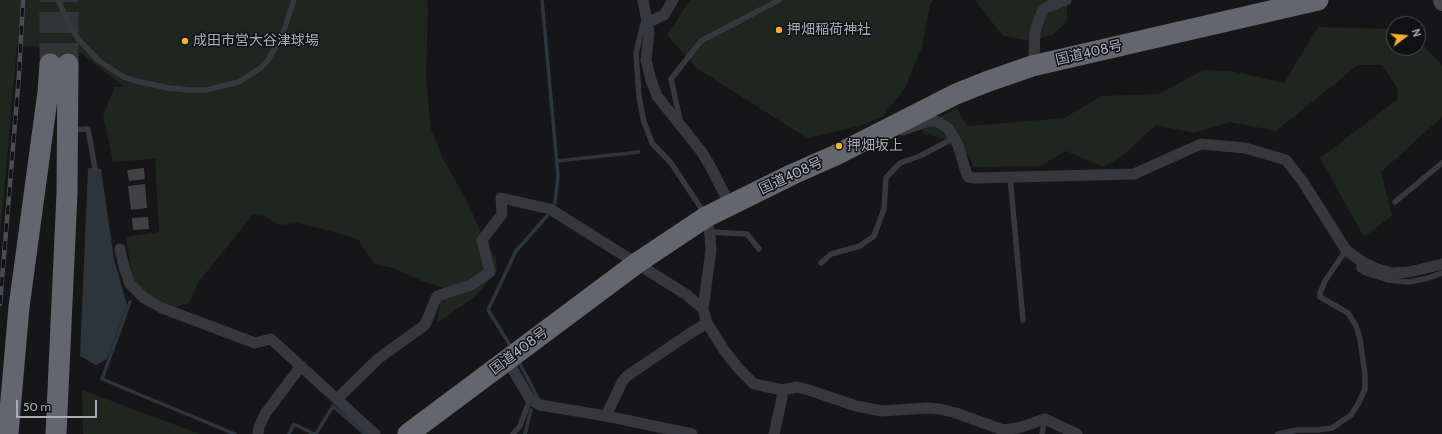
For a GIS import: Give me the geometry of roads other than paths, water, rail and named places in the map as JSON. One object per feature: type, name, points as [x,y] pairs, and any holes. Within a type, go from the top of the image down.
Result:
[{"type":"highway","name":"国道408号","points":[[408,434],[637,264],[708,225],[730,205],[836,155],[956,94],[1032,66],[1318,0]]},
{"type":"highway","points":[[8,434],[18,307],[58,92],[59,64]]},
{"type":"highway","points":[[56,434],[63,308],[68,130],[58,92]]},
{"type":"street","points":[[642,0],[649,32],[646,60],[656,96],[701,151],[730,205]]},
{"type":"street","points":[[646,18],[664,15],[673,0]]},
{"type":"street","points":[[1032,66],[1034,63],[1035,31],[1044,9],[1066,0]]},
{"type":"street","points":[[836,155],[928,122],[936,121],[948,128],[955,138],[968,177],[975,178],[1134,174],[1201,144],[1245,148],[1286,160],[1303,182],[1346,250],[1360,260],[1378,269],[1391,273],[1409,272],[1442,264]]},
{"type":"street","points":[[337,399],[379,358],[425,325],[437,296],[471,285],[490,272],[482,240],[502,214],[501,198],[550,209],[687,295],[703,309]]},
{"type":"street","points":[[708,225],[711,250],[703,309],[707,324],[724,350],[739,369],[754,384],[782,390],[797,387],[856,406],[882,411],[927,408],[940,409],[956,413],[1003,430],[1018,428],[1045,419],[1077,434]]},
{"type":"street","points":[[120,249],[130,284],[144,298],[162,308],[255,343],[271,339],[375,434]]},
{"type":"street","points":[[606,416],[622,382],[627,376],[688,334],[707,324]]},
{"type":"street","points":[[509,358],[513,370],[530,399],[540,405],[606,416],[690,434]]},
{"type":"street","points":[[258,434],[259,427],[266,414],[301,366]]},
{"type":"street","points":[[774,434],[782,398],[782,390]]},
{"type":"lane","points":[[58,0],[71,28],[79,40],[98,60],[124,77],[136,81],[169,88],[190,90],[206,90],[239,82],[262,67],[268,60],[282,36],[294,0]]},
{"type":"lane","points":[[680,125],[671,79],[701,41],[779,0]]},
{"type":"lane","points":[[646,18],[636,53],[639,97],[644,122],[652,143],[671,163],[708,225],[747,234],[759,249]]},
{"type":"lane","points":[[68,130],[88,129],[95,168]]},
{"type":"lane","points":[[821,264],[831,254],[860,246],[874,236],[884,209],[886,178],[900,163],[920,156],[955,138]]},
{"type":"lane","points":[[1395,202],[1442,163]]},
{"type":"lane","points":[[1010,176],[1024,320]]},
{"type":"lane","points":[[1278,434],[1297,430],[1332,428],[1351,415],[1365,389],[1365,374],[1360,339],[1356,326],[1348,313],[1320,297],[1320,293],[1325,282],[1346,250]]},
{"type":"lane","points":[[1360,260],[1359,269],[1366,274],[1388,280],[1409,282],[1428,278],[1442,272]]},
{"type":"lane","points":[[513,434],[520,426],[530,399]]},
{"type":"lane","points":[[1042,434],[1045,419]]},
{"type":"waterway","points":[[542,0],[558,176],[555,203]]},
{"type":"waterway","points":[[557,161],[639,152]]},
{"type":"waterway","points":[[510,345],[488,310],[516,251],[547,216]]},
{"type":"waterway","points":[[130,302],[102,379],[235,434]]},
{"type":"waterway","points":[[520,364],[538,398]]},
{"type":"waterway","points":[[316,434],[333,406],[365,434]]},
{"type":"waterway","points":[[525,434],[531,410]]},
{"type":"waterway","points":[[289,434],[294,424],[314,434]]},
{"type":"tunnel","points":[[50,0],[50,64]]},
{"type":"tunnel","points":[[68,0],[68,64]]},
{"type":"railway","points":[[0,304],[19,75],[23,0]]},
{"type":"place","name":"押畑稲荷神社","points":[[779,30]]},
{"type":"place","name":"成田市営大谷津球場","points":[[185,41]]},
{"type":"place","name":"押畑坂上","points":[[839,146]]}]
